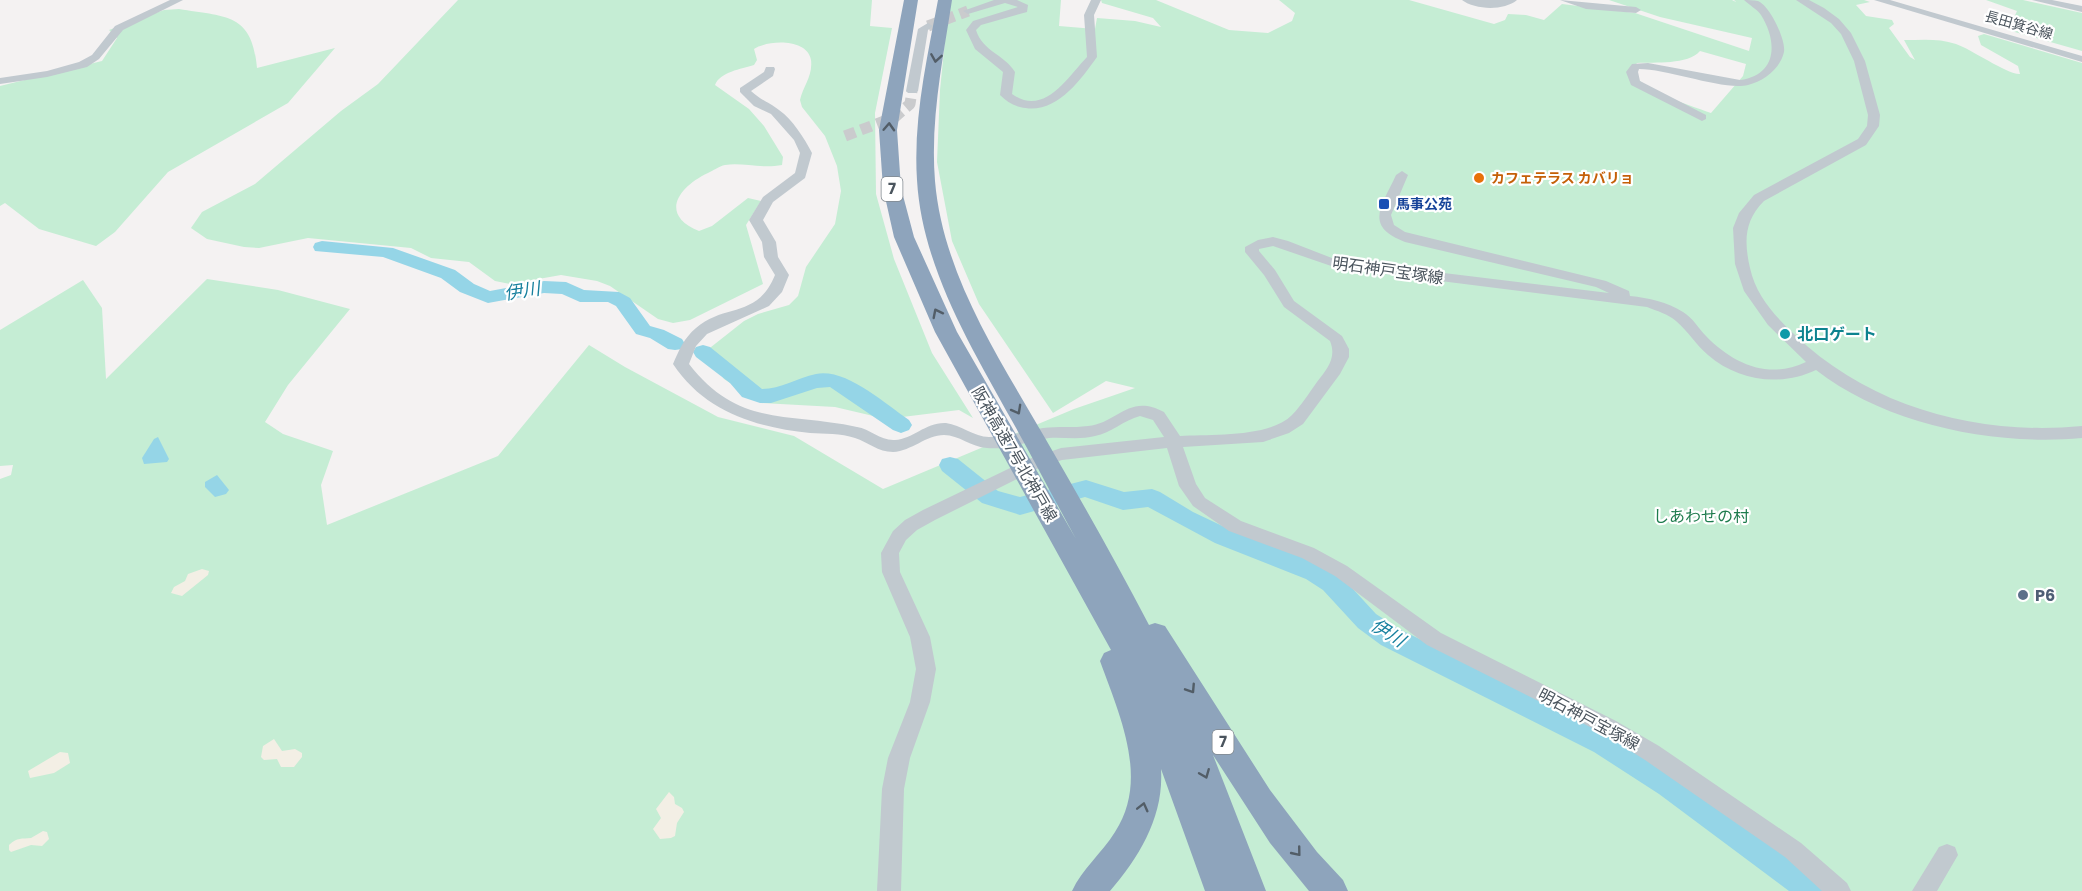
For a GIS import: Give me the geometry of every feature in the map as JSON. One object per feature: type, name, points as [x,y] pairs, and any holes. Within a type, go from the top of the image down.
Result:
[{"type":"highway","name":"阪神高速7号北神戸線","points":[[911,0],[890,116],[889,158],[892,188],[901,228],[918,273],[964,365],[1033,484],[1107,593]]},
{"type":"highway","name":"阪神高速7号北神戸線","points":[[945,0],[927,122],[926,181],[934,228],[953,287],[989,359],[1076,515],[1107,593]]},
{"type":"highway","name":"7","points":[[1089,891],[1116,858],[1138,822],[1145,796],[1147,768],[1107,593]]},
{"type":"highway","name":"7","points":[[1107,593],[1195,814],[1222,891]]},
{"type":"highway","name":"7","points":[[1107,593],[1142,638],[1188,734],[1249,891]]},
{"type":"highway","name":"7","points":[[1107,593],[1196,697],[1257,799],[1289,843],[1331,891]]},
{"type":"highway","points":[[1102,891],[1116,858]]},
{"type":"street","points":[[0,81],[55,72],[93,60],[119,28],[178,0]]},
{"type":"street","points":[[968,11],[1005,0],[1023,5],[1023,10],[977,23],[971,30],[972,35],[976,45],[1007,68],[1010,74],[1006,95],[1020,104],[1047,103],[1057,96],[1092,57],[1089,15],[1096,0]]},
{"type":"street","points":[[1467,0],[1493,5],[1512,0]]},
{"type":"street","points":[[1565,0],[1586,6],[1636,10]]},
{"type":"street","points":[[1702,117],[1635,82],[1632,72],[1636,66],[1648,66],[1740,83],[1754,81],[1763,75],[1775,59],[1779,47],[1766,12],[1749,0]]},
{"type":"street","points":[[1801,0],[1829,14],[1849,35],[1874,115],[1873,126],[1862,142],[1759,198],[1746,209],[1740,222],[1738,236],[1747,288],[1765,313],[1795,345],[1817,363],[1853,386],[1887,402],[1962,426],[2012,434],[2052,436],[2082,432]]},
{"type":"street","name":"長田箕谷線","points":[[1879,0],[2082,57]]},
{"type":"street","name":"長田箕谷線","points":[[1891,0],[2082,57]]},
{"type":"street","points":[[2037,0],[2082,9]]},
{"type":"street","points":[[912,91],[923,29],[928,26]]},
{"type":"street","points":[[770,69],[769,74],[744,90],[758,104],[781,117],[799,139],[806,153],[801,175],[769,199],[758,210],[756,220],[769,242],[771,257],[782,275],[780,286],[766,302],[746,312],[717,320],[692,337],[684,350],[681,364],[689,378],[726,408],[778,423],[856,432],[868,436],[878,444],[893,446],[941,429],[954,430],[967,437],[989,443],[1050,433],[1089,432],[1113,424],[1123,416],[1139,411],[1156,414],[1168,425],[1174,442],[1061,454],[1003,478],[965,497],[911,525],[899,537],[890,554],[891,572],[920,637],[926,669],[920,702],[899,759],[893,789],[889,891]]},
{"type":"street","points":[[1402,175],[1384,215],[1384,221],[1396,234],[1601,284],[1620,291],[1635,301]]},
{"type":"street","name":"明石神戸宝塚線","points":[[1817,363],[1803,371],[1778,376],[1755,373],[1733,365],[1713,352],[1678,315],[1650,303],[1335,264],[1280,242],[1258,243],[1252,247],[1252,252],[1270,273],[1283,297],[1337,339],[1341,357],[1335,370],[1303,412],[1284,429],[1263,436],[1174,442],[1185,477],[1199,502],[1235,526],[1308,553],[1341,571],[1434,639],[1609,727],[1652,753],[1793,850],[1839,891]]},
{"type":"street","points":[[1924,891],[1947,855]]},
{"type":"green space","points":[[458,0],[872,0],[870,26],[892,28],[875,113],[876,194],[894,259],[932,353],[973,418],[959,410],[886,419],[835,407],[761,403],[724,379],[706,351],[744,321],[758,314],[789,305],[798,296],[806,267],[835,224],[841,191],[837,166],[825,136],[802,107],[800,100],[809,76],[811,60],[808,53],[795,44],[768,44],[754,49],[757,60],[754,65],[726,74],[715,85],[749,109],[764,126],[783,157],[782,165],[731,164],[723,166],[697,179],[681,193],[676,209],[679,217],[699,231],[712,226],[748,198],[761,201],[746,225],[763,284],[690,320],[673,323],[658,319],[610,286],[597,281],[561,275],[510,284],[495,281],[469,262],[431,258],[411,248],[308,238],[259,248],[244,247],[207,239],[191,228],[202,212],[255,184],[341,111],[378,84]]},
{"type":"green space","name":"しあわせの村","points":[[949,0],[1061,0],[1059,26],[1095,29],[1097,18],[1135,21],[1161,27],[1153,18],[1102,3],[1101,0],[1156,0],[1229,30],[1268,33],[1292,21],[1295,13],[1279,0],[1409,0],[1494,24],[1505,20],[1508,14],[1526,15],[1544,20],[1562,4],[1635,13],[1749,51],[1752,38],[1660,17],[1609,0],[1732,0],[1736,2],[1734,0],[1864,0],[1870,2],[1856,5],[1866,16],[1892,20],[1894,24],[1889,28],[1910,57],[1915,60],[1904,40],[1950,42],[2020,74],[2018,66],[1981,45],[1978,36],[1984,34],[2082,63],[2082,891],[0,891],[0,479],[11,475],[13,465],[0,466],[0,330],[83,280],[102,308],[106,379],[207,279],[278,290],[350,309],[288,385],[265,422],[283,434],[333,451],[321,485],[327,525],[498,456],[589,345],[718,417],[794,436],[883,489],[1074,409],[1135,388],[1106,381],[1053,413],[979,304],[952,241],[937,162],[940,90]],"holes":[[[1700,51],[1746,64],[1743,76],[1711,113],[1657,92],[1630,72],[1637,63],[1680,61]]]},
{"type":"green space","points":[[1986,0],[2023,0],[2082,13],[2082,51],[2008,30],[2017,11]]},
{"type":"green space","points":[[179,9],[223,17],[243,27],[254,50],[257,68],[335,48],[288,103],[168,172],[115,232],[96,246],[39,229],[5,203],[0,206],[0,86],[102,61],[117,38],[109,30],[164,10]]},
{"type":"sand","points":[[202,569],[209,571],[208,575],[182,596],[171,593],[174,587],[185,581],[188,574]]},
{"type":"sand","points":[[274,739],[282,751],[295,749],[302,753],[302,757],[294,767],[281,767],[277,759],[264,760],[261,757],[263,746]]},
{"type":"sand","points":[[60,752],[68,753],[70,763],[54,773],[30,778],[28,771]]},
{"type":"sand","points":[[669,792],[674,797],[675,804],[684,812],[677,823],[675,836],[660,839],[653,829],[661,818],[656,809]]},
{"type":"sand","points":[[43,831],[47,832],[49,839],[42,846],[31,845],[11,852],[9,850],[9,845],[15,841],[31,838]]},
{"type":"water","points":[[158,437],[169,459],[167,462],[144,464],[142,458],[154,439]]},
{"type":"water","points":[[217,475],[229,490],[226,494],[215,497],[205,487],[205,482]]},
{"type":"waterway","name":"伊川","points":[[322,247],[386,252],[448,274],[467,288],[488,297],[544,287],[566,288],[580,296],[612,296],[623,302],[643,330],[657,334],[675,344]]},
{"type":"waterway","name":"伊川","points":[[703,352],[737,378],[750,392],[760,396],[771,396],[815,381],[836,381],[901,425]]},
{"type":"waterway","name":"伊川","points":[[950,465],[990,497],[1020,506],[1086,488],[1123,501],[1152,498],[1185,518],[1224,537],[1315,572],[1332,583],[1367,621],[1390,637],[1604,743],[1669,785],[1800,880],[1808,891]]},
{"type":"tunnel","points":[[928,26],[968,11]]},
{"type":"tunnel","points":[[845,136],[895,117],[910,104],[912,91]]},
{"type":"place","name":"カフェテラス カバリョ","points":[[1479,178]]},
{"type":"place","name":"馬事公苑","points":[[1384,204]]},
{"type":"place","name":"北口ゲート","points":[[1785,334]]},
{"type":"place","name":"P6","points":[[2023,595]]}]
